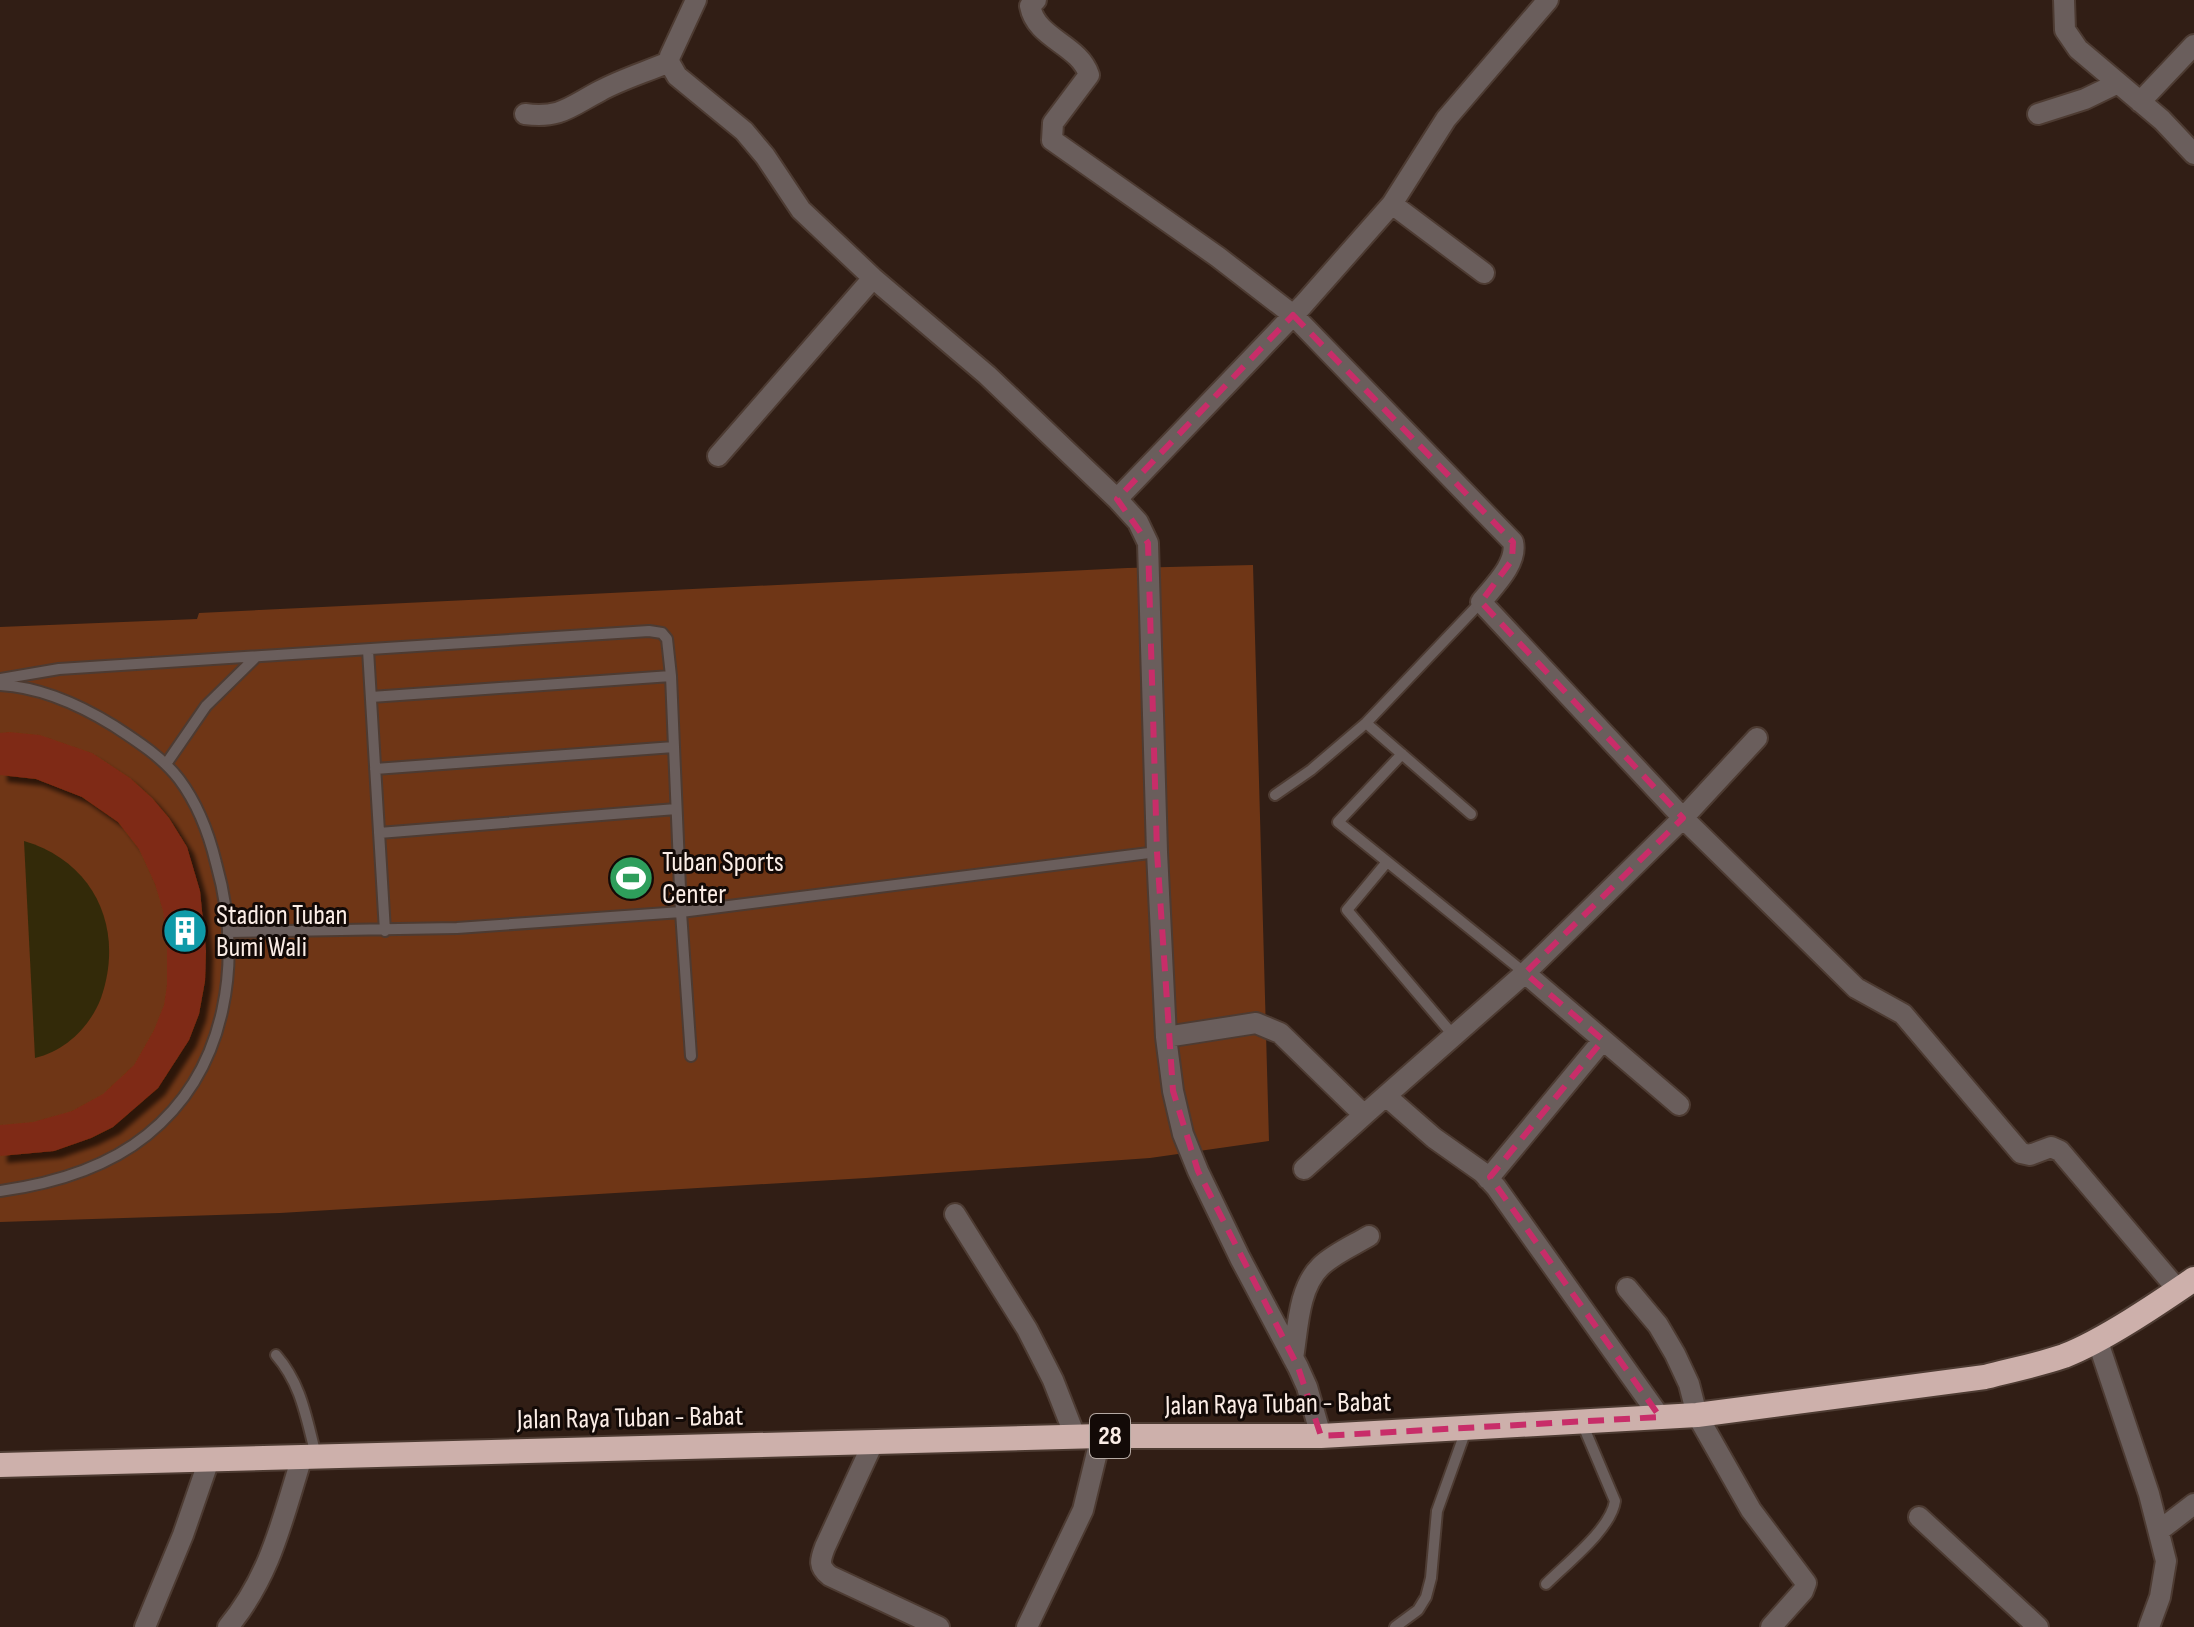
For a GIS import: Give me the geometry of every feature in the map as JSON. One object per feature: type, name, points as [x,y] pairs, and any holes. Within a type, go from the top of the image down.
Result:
[{"type":"highway","name":"Jalan Raya Tuban - Babat","points":[[0,1465],[1075,1436],[1321,1436],[1697,1415],[1985,1377],[2065,1355],[2186,1284]]},
{"type":"street","points":[[525,114],[549,115],[567,111],[600,90],[669,62],[696,0]]},
{"type":"street","points":[[1036,0],[1030,6],[1032,17],[1085,63],[1089,75],[1053,123],[1052,140],[1218,257],[1293,315],[1513,542],[1515,550],[1512,560],[1481,602],[1683,818],[1856,988],[1903,1014],[2021,1153],[2030,1155],[2051,1147],[2060,1151],[2186,1284]]},
{"type":"street","points":[[1117,499],[1293,315],[1392,204],[1446,119],[1548,0]]},
{"type":"street","points":[[2064,0],[2065,30],[2078,49],[2194,154]]},
{"type":"street","points":[[2140,102],[2194,45]]},
{"type":"street","points":[[669,62],[677,76],[744,131],[765,156],[801,210],[873,278],[987,375],[1117,499],[1138,522],[1148,543],[1157,852],[1166,1037],[1173,1091],[1183,1134],[1240,1258],[1307,1387],[1321,1436]]},
{"type":"street","points":[[2038,114],[2085,99],[2118,83]]},
{"type":"street","points":[[1392,204],[1484,273]]},
{"type":"street","points":[[718,456],[873,278]]},
{"type":"street","points":[[1304,1169],[1525,973],[1683,818],[1757,738]]},
{"type":"street","points":[[1525,973],[1679,1105]]},
{"type":"street","points":[[1166,1037],[1256,1023],[1263,1025],[1280,1033],[1364,1115]]},
{"type":"street","points":[[1488,1179],[1603,1040]]},
{"type":"street","points":[[1386,1096],[1488,1179],[1660,1417]]},
{"type":"street","points":[[955,1214],[1027,1329],[1053,1380],[1075,1436]]},
{"type":"street","points":[[1293,1358],[1303,1296],[1312,1279],[1320,1267],[1369,1236]]},
{"type":"street","points":[[1627,1288],[1658,1325],[1675,1354],[1689,1384],[1697,1415],[1751,1510],[1806,1583],[1803,1591],[1771,1627]]},
{"type":"street","points":[[2097,1339],[2160,1530],[2166,1561],[2160,1597],[2149,1627]]},
{"type":"street","points":[[1027,1627],[1083,1510],[1101,1436]]},
{"type":"street","points":[[873,1443],[825,1547],[820,1565],[830,1576],[939,1627]]},
{"type":"street","points":[[228,1627],[261,1580],[309,1457]]},
{"type":"street","points":[[145,1627],[183,1535],[209,1460]]},
{"type":"street","points":[[2160,1530],[2194,1504]]},
{"type":"street","points":[[1919,1517],[2038,1627]]},
{"type":"lane","points":[[1275,795],[1311,770],[1366,723],[1481,602]]},
{"type":"lane","points":[[0,679],[59,669],[657,632],[667,639],[671,676],[681,912],[691,1056]]},
{"type":"lane","points":[[368,650],[385,931]]},
{"type":"lane","points":[[166,764],[206,706],[255,658]]},
{"type":"lane","points":[[371,697],[671,676]]},
{"type":"lane","points":[[0,685],[36,691],[82,709],[122,731],[166,764],[191,799],[204,826],[221,880],[230,932],[228,986],[216,1033],[187,1089],[161,1121],[126,1149],[88,1168],[46,1182],[0,1191]]},
{"type":"lane","points":[[1366,723],[1471,814]]},
{"type":"lane","points":[[375,769],[674,747]]},
{"type":"lane","points":[[1402,754],[1338,822],[1525,973]]},
{"type":"lane","points":[[379,833],[676,809]]},
{"type":"lane","points":[[230,932],[385,931],[681,912],[1157,852]]},
{"type":"lane","points":[[1387,862],[1347,910],[1453,1035]]},
{"type":"lane","points":[[276,1355],[291,1372],[298,1387],[309,1457]]},
{"type":"lane","points":[[1546,1584],[1613,1512],[1615,1501],[1582,1421]]},
{"type":"lane","points":[[1395,1627],[1418,1610],[1426,1597],[1431,1578],[1437,1511],[1466,1430]]},
{"type":"highlighted area","points":[[1293,315],[1513,542],[1512,560],[1481,602],[1683,818],[1525,973],[1603,1040],[1490,1177],[1660,1417],[1321,1436],[1298,1367],[1198,1171],[1173,1091],[1157,852],[1148,543],[1117,499]]},
{"type":"shaded area","name":"Tuban Sports Center","points":[[1253,565],[1269,1141],[1150,1158],[866,1178],[280,1213],[0,1222],[0,627],[197,619],[199,613],[1127,568]]},
{"type":"sand","points":[[24,841],[49,851],[86,882],[106,924],[109,947],[101,998],[90,1019],[66,1044],[35,1058]]},
{"type":"building","name":"Stadion Tuban Bumi Wali","points":[[0,733],[40,735],[92,753],[130,778],[152,798],[187,847],[200,891],[206,951],[199,1014],[189,1040],[158,1088],[113,1127],[91,1138],[54,1151],[0,1156],[0,1125],[33,1122],[72,1111],[103,1094],[134,1065],[154,1030],[164,1005],[167,985],[163,911],[139,849],[118,822],[82,797],[36,779],[0,775]]},
{"type":"place","name":"Tuban Sports Center","points":[[631,878]]},
{"type":"place","name":"Stadion Tuban Bumi Wali","points":[[185,931]]}]
